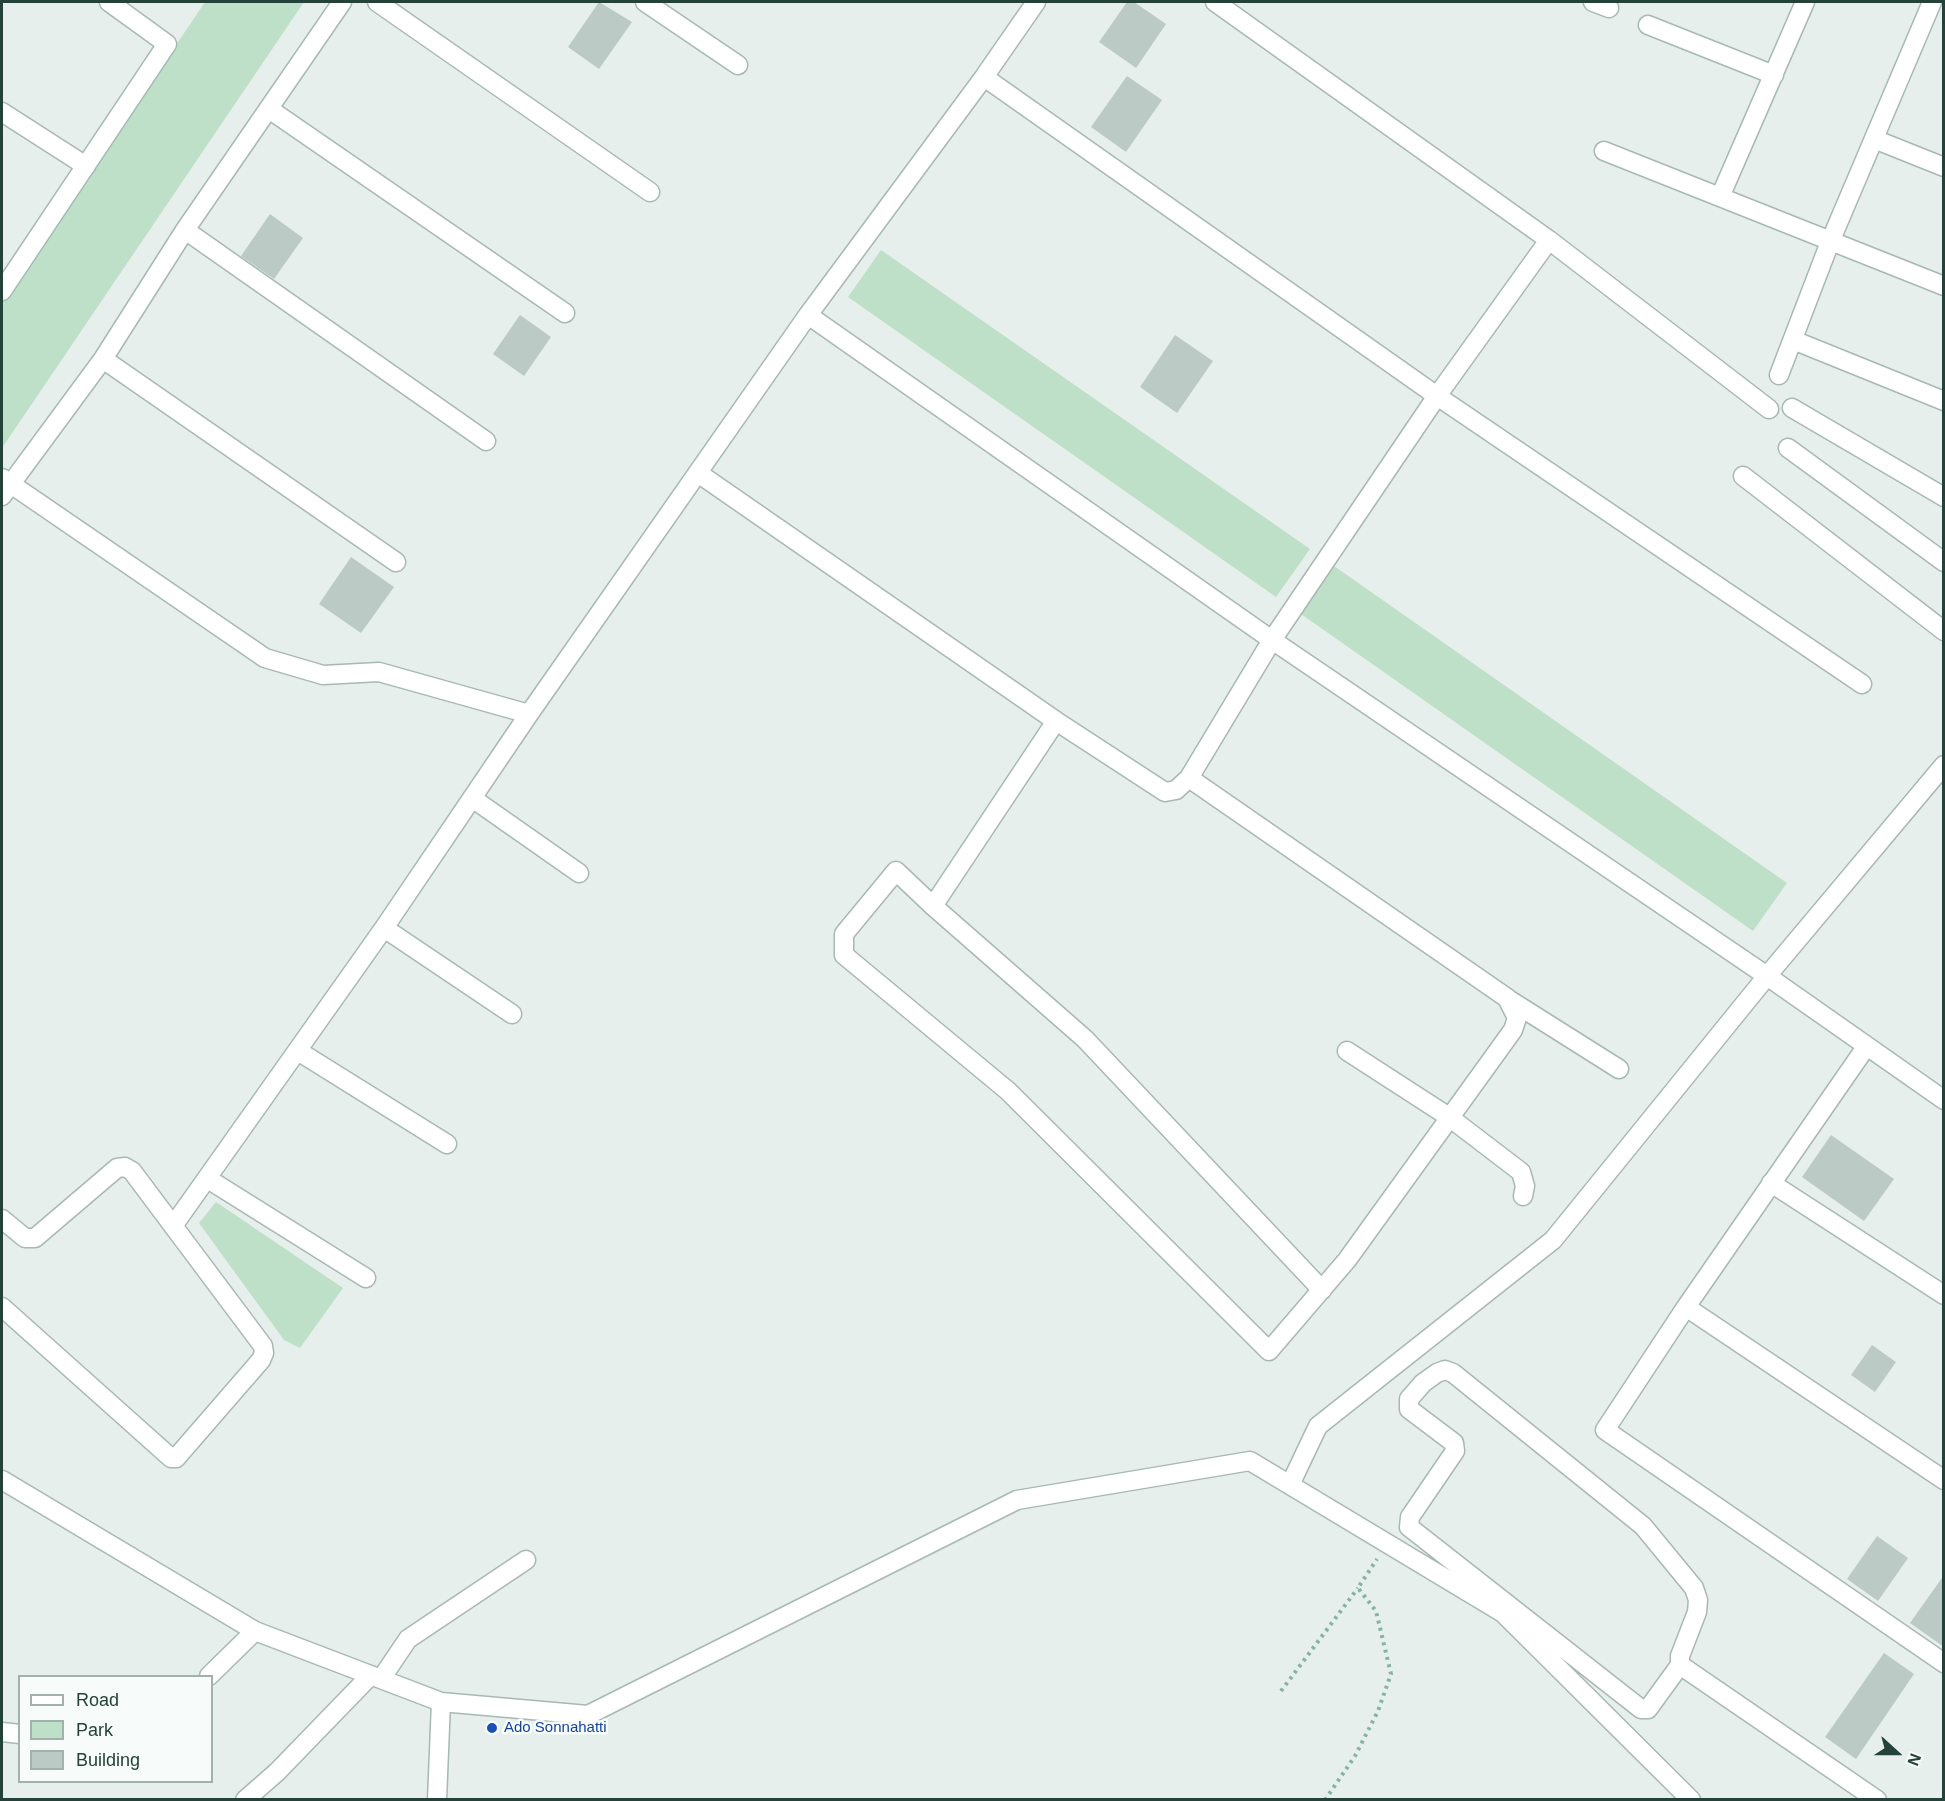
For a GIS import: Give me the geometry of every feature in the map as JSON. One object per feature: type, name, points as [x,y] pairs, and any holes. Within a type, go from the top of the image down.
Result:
[{"type":"street","points":[[2,291],[167,44],[109,2]]},
{"type":"street","points":[[342,2],[185,230],[103,359],[4,486],[265,658],[323,675],[379,672],[529,714]]},
{"type":"street","points":[[377,2],[650,192]]},
{"type":"street","points":[[645,2],[738,65]]},
{"type":"street","points":[[173,1226],[384,928],[529,714],[808,315],[984,77],[1036,2]]},
{"type":"street","points":[[1215,2],[1550,240],[1769,409]]},
{"type":"street","points":[[1720,197],[1805,2]]},
{"type":"street","points":[[1779,375],[1830,242],[1874,139],[1936,5]]},
{"type":"street","points":[[1648,25],[1774,75]]},
{"type":"street","points":[[984,77],[1437,396],[1862,684]]},
{"type":"street","points":[[269,109],[565,313]]},
{"type":"street","points":[[2,112],[86,166]]},
{"type":"street","points":[[1874,139],[1944,167]]},
{"type":"street","points":[[1604,151],[1944,286]]},
{"type":"street","points":[[185,230],[486,441]]},
{"type":"street","points":[[698,473],[1056,721],[1165,792],[1176,790],[1189,778],[1272,640],[1437,396],[1550,240]]},
{"type":"street","points":[[808,315],[1272,640],[1767,976],[1944,1100]]},
{"type":"street","points":[[1793,340],[1944,401]]},
{"type":"street","points":[[103,359],[396,562]]},
{"type":"street","points":[[1792,408],[1944,497]]},
{"type":"street","points":[[1788,448],[1944,562]]},
{"type":"street","points":[[1743,476],[1944,631]]},
{"type":"street","points":[[933,906],[1056,721]]},
{"type":"street","points":[[1290,1485],[1318,1426],[1553,1240],[1767,976],[1944,765]]},
{"type":"street","points":[[1189,778],[1507,998],[1618,1069]]},
{"type":"street","points":[[472,798],[579,873]]},
{"type":"street","points":[[1322,1290],[1085,1040],[896,871],[844,934],[844,955],[1008,1091],[1269,1351],[1322,1290],[1347,1260],[1513,1030],[1517,1017],[1507,998]]},
{"type":"street","points":[[384,928],[512,1014]]},
{"type":"street","points":[[1866,1047],[1686,1307],[1605,1430],[1944,1663]]},
{"type":"street","points":[[298,1051],[447,1144]]},
{"type":"street","points":[[1347,1051],[1449,1117],[1521,1172],[1524,1186],[1523,1196]]},
{"type":"street","points":[[2,1220],[25,1238],[35,1238],[117,1168],[125,1167],[132,1171],[263,1346],[264,1353],[261,1360],[176,1458],[166,1456],[2,1307]]},
{"type":"street","points":[[208,1179],[366,1278]]},
{"type":"street","points":[[1771,1183],[1944,1295]]},
{"type":"street","points":[[1686,1307],[1944,1480]]},
{"type":"street","points":[[1445,1370],[1453,1373],[1643,1526],[1694,1588],[1698,1600],[1697,1612],[1680,1656],[1680,1665],[1648,1709],[1641,1709],[1409,1527],[1410,1517],[1455,1451],[1454,1443],[1409,1409],[1409,1399],[1423,1383],[1445,1370]]},
{"type":"street","points":[[2,1480],[255,1631],[441,1702],[588,1715],[1017,1500],[1250,1461],[1503,1613],[1691,1800]]},
{"type":"street","points":[[245,1800],[376,1677],[408,1639],[526,1560]]},
{"type":"street","points":[[212,1675],[255,1631]]},
{"type":"street","points":[[1680,1665],[1877,1800]]},
{"type":"street","points":[[437,1800],[441,1702]]},
{"type":"street","points":[[2,1732],[18,1734]]},
{"type":"path","points":[[1281,1691],[1358,1588],[1388,1543]]},
{"type":"path","points":[[1325,1800],[1355,1756],[1378,1711],[1391,1674],[1376,1611],[1358,1588]]},
{"type":"green space","points":[[205,2],[304,2],[2,448],[2,303]]},
{"type":"green space","points":[[881,250],[1310,549],[1276,597],[848,297]]},
{"type":"green space","points":[[1334,566],[1787,883],[1753,931],[1301,614]]},
{"type":"green space","points":[[216,1202],[343,1288],[300,1348],[284,1340],[199,1223]]},
{"type":"building","points":[[599,2],[632,22],[599,69],[568,47]]},
{"type":"building","points":[[1127,2],[1134,2],[1166,24],[1136,68],[1099,42]]},
{"type":"building","points":[[1127,76],[1162,100],[1126,152],[1091,127]]},
{"type":"building","points":[[270,214],[303,238],[274,279],[241,256]]},
{"type":"building","points":[[520,315],[551,337],[524,376],[493,354]]},
{"type":"building","points":[[1175,335],[1213,361],[1177,413],[1140,387]]},
{"type":"building","points":[[351,557],[394,587],[361,633],[319,604]]},
{"type":"building","points":[[1831,1135],[1894,1179],[1864,1221],[1802,1177]]},
{"type":"building","points":[[1872,1345],[1896,1362],[1875,1392],[1851,1375]]},
{"type":"building","points":[[1877,1536],[1908,1558],[1878,1601],[1847,1579]]},
{"type":"building","points":[[1944,1575],[1944,1647],[1910,1623]]},
{"type":"building","points":[[1884,1653],[1914,1674],[1856,1759],[1825,1737]]},
{"type":"place","name":"Ado Sonnahatti","points":[[492,1728]]}]
